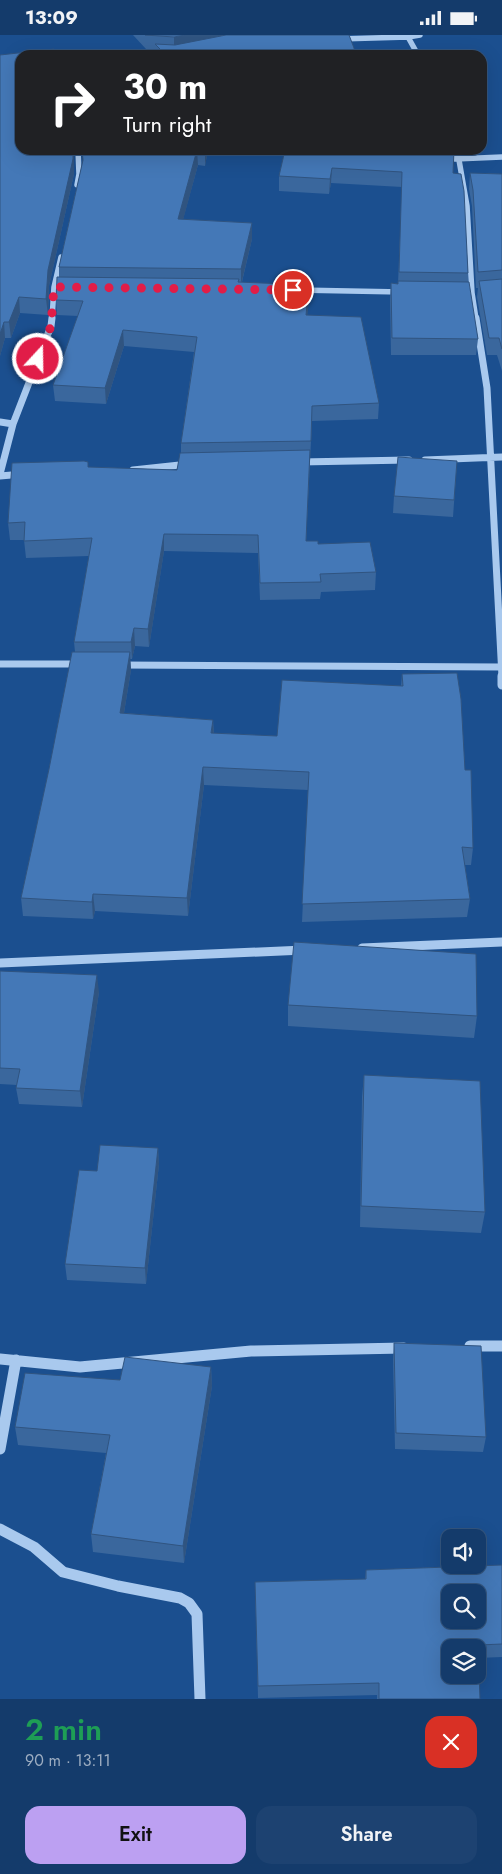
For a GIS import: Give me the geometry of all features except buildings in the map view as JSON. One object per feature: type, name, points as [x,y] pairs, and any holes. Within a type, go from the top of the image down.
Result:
[{"type":"street","points":[[337,39],[420,35]]},
{"type":"street","points":[[408,36],[416,50]]},
{"type":"street","points":[[76,191],[79,174],[78,155]]},
{"type":"street","points":[[456,155],[459,160],[467,206],[475,293],[487,388],[489,458],[499,601],[502,685]]},
{"type":"street","points":[[449,159],[502,157]]},
{"type":"street","points":[[30,473],[0,475],[13,424],[51,326],[54,287],[62,252]]},
{"type":"street","points":[[54,287],[64,287]]},
{"type":"street","points":[[293,290],[412,292]]},
{"type":"street","points":[[462,293],[475,293]]},
{"type":"street","points":[[0,423],[13,424]]},
{"type":"street","points":[[292,462],[502,457]]},
{"type":"street","points":[[121,471],[196,463]]},
{"type":"street","points":[[0,664],[88,665]]},
{"type":"street","points":[[108,665],[501,667]]},
{"type":"street","points":[[354,948],[502,942]]},
{"type":"street","points":[[0,963],[315,950]]},
{"type":"street","points":[[454,1347],[502,1345]]},
{"type":"street","points":[[0,1359],[80,1367],[251,1351],[415,1347]]},
{"type":"street","points":[[0,1449],[16,1360]]},
{"type":"street","points":[[0,1529],[34,1547],[63,1572],[118,1586],[180,1598],[189,1603],[196,1614],[200,1699]]},
{"type":"route","points":[[38,359],[51,326],[54,287],[293,290]]}]
